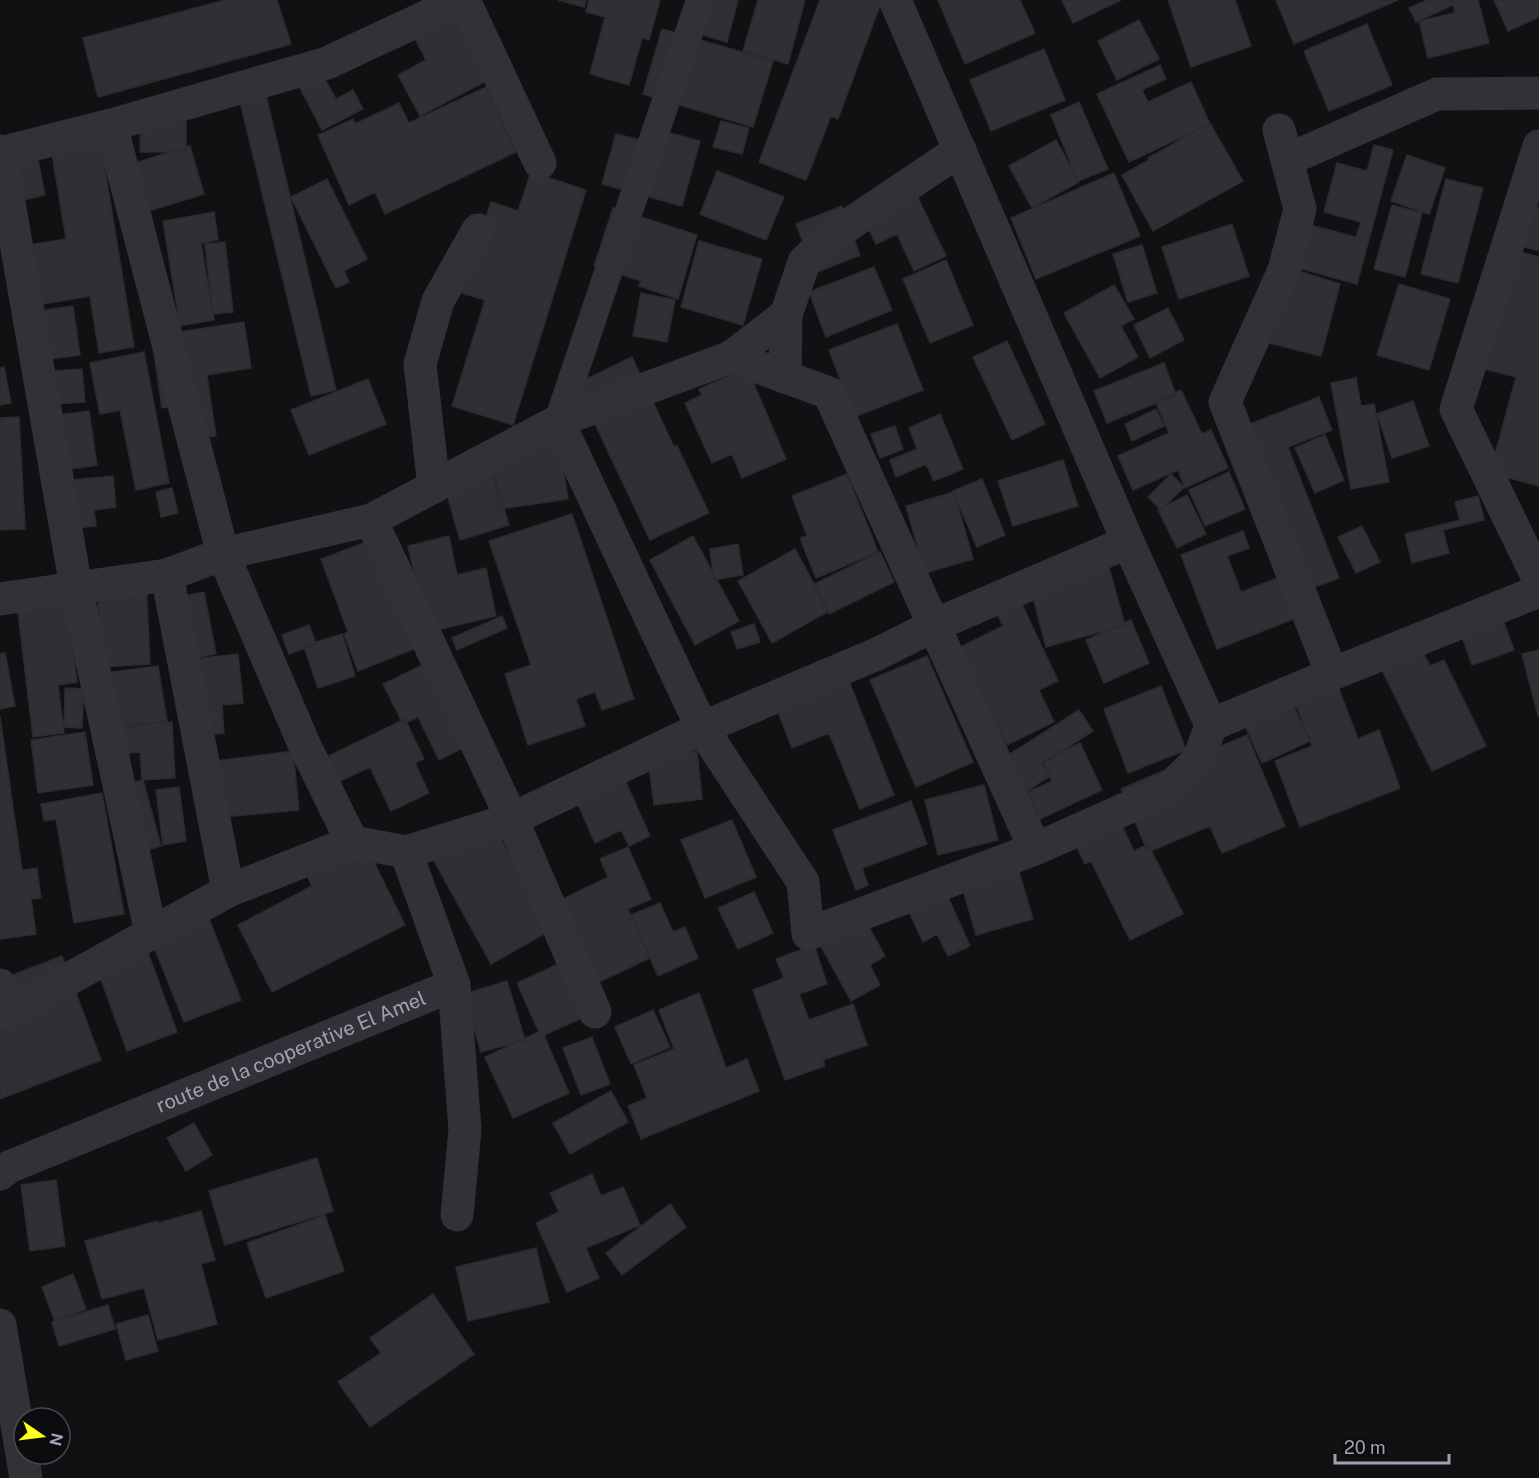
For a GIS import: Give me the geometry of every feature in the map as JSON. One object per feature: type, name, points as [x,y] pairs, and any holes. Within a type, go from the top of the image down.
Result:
[{"type":"street","points":[[151,933],[76,587],[0,152],[111,125],[327,63],[463,0],[540,164]]},
{"type":"street","points":[[700,0],[558,421],[702,728],[803,882],[808,934],[1035,849],[1168,790],[1199,759],[1211,725],[1128,542],[895,0]]},
{"type":"street","points":[[1332,674],[1225,402],[1284,270],[1298,219],[1300,209],[1283,145],[1437,94],[1539,93]]},
{"type":"street","points":[[111,125],[223,554],[304,744],[352,842]]},
{"type":"street","points":[[1539,146],[1456,409],[1539,579]]},
{"type":"street","points":[[785,377],[786,315],[804,262],[826,240],[960,150]]},
{"type":"street","points":[[434,488],[420,364],[438,301],[478,230]]},
{"type":"street","points":[[0,599],[167,575],[223,554],[371,520],[558,421],[731,357],[786,315]]},
{"type":"street","points":[[731,357],[829,393],[1035,849]]},
{"type":"street","points":[[371,520],[512,819],[595,1012]]},
{"type":"street","points":[[0,985],[7,1013],[228,891],[352,842],[406,852],[512,819],[702,728],[877,654],[935,625],[1128,542]]},
{"type":"street","points":[[167,575],[228,891]]},
{"type":"street","points":[[1211,725],[1539,591]]},
{"type":"street","points":[[406,852],[454,985],[465,1130],[457,1215]]},
{"type":"street","name":"route de la cooperative El Amel","points":[[0,1174],[20,1163],[454,985]]},
{"type":"street","points":[[0,1325],[26,1478]]},
{"type":"building","points":[[225,0],[277,0],[291,44],[98,97],[83,38]]},
{"type":"building","points":[[558,0],[586,0],[584,7]]},
{"type":"building","points":[[589,0],[660,0],[649,40],[642,38],[629,85],[590,74],[605,17],[586,12]]},
{"type":"building","points":[[695,0],[738,0],[727,42],[686,30]]},
{"type":"building","points":[[758,0],[805,0],[788,64],[743,51]]},
{"type":"building","points":[[820,0],[882,0],[838,119],[831,116],[806,180],[759,162]]},
{"type":"building","points":[[938,0],[1020,0],[1035,33],[965,64]]},
{"type":"building","points":[[1062,0],[1121,0],[1073,23]]},
{"type":"building","points":[[1168,0],[1235,0],[1251,46],[1191,67]]},
{"type":"building","points":[[1276,0],[1398,0],[1294,44]]},
{"type":"building","points":[[1427,0],[1450,0],[1453,5],[1416,22],[1409,8]]},
{"type":"building","points":[[1452,0],[1478,0],[1489,43],[1428,58],[1419,21],[1455,13]]},
{"type":"building","points":[[1494,0],[1539,0],[1539,17],[1508,31]]},
{"type":"building","points":[[447,4],[488,80],[420,116],[398,75],[426,60],[408,25]]},
{"type":"building","points":[[1139,20],[1159,59],[1117,80],[1098,41]]},
{"type":"building","points":[[1367,24],[1392,85],[1329,111],[1304,51]]},
{"type":"building","points":[[662,29],[773,61],[753,127],[643,94]]},
{"type":"building","points":[[1044,49],[1065,100],[991,131],[970,80]]},
{"type":"building","points":[[313,57],[336,99],[353,90],[363,109],[322,130],[290,69]]},
{"type":"building","points":[[1160,65],[1166,79],[1142,90],[1148,102],[1191,82],[1210,124],[1129,162],[1097,94]]},
{"type":"building","points":[[264,87],[336,390],[311,396],[238,93]]},
{"type":"building","points":[[486,87],[516,152],[385,214],[375,192],[349,205],[318,135],[353,119],[355,124],[399,103],[409,123]]},
{"type":"building","points":[[1079,102],[1108,169],[1078,181],[1051,115]]},
{"type":"building","points":[[141,105],[186,105],[186,152],[140,152]]},
{"type":"building","points":[[721,121],[749,128],[742,154],[713,147]]},
{"type":"building","points":[[1210,123],[1243,181],[1153,231],[1122,175]]},
{"type":"building","points":[[648,127],[700,141],[682,206],[602,184],[616,134],[644,141]]},
{"type":"building","points":[[100,139],[134,347],[99,353],[90,296],[26,307],[16,247],[66,239],[51,148]]},
{"type":"building","points":[[1056,140],[1079,182],[1032,208],[1009,166]]},
{"type":"building","points":[[35,145],[45,195],[24,200],[14,149]]},
{"type":"building","points":[[1374,145],[1393,150],[1357,284],[1291,266],[1302,223],[1356,237],[1361,222],[1324,212],[1337,163],[1367,171]]},
{"type":"building","points":[[190,146],[204,194],[133,216],[119,168]]},
{"type":"building","points":[[1407,155],[1445,168],[1429,214],[1391,201]]},
{"type":"building","points":[[717,171],[784,197],[766,240],[700,214]]},
{"type":"building","points":[[531,172],[586,190],[513,425],[452,406],[485,300],[462,293],[491,202],[518,211]]},
{"type":"building","points":[[1114,173],[1140,236],[1036,279],[1011,218]]},
{"type":"building","points":[[908,177],[946,256],[914,271],[897,234],[876,244],[856,202]]},
{"type":"building","points":[[327,179],[367,259],[344,271],[349,282],[336,288],[291,197]]},
{"type":"building","points":[[1446,179],[1483,188],[1458,283],[1421,274]]},
{"type":"building","points":[[1516,202],[1539,208],[1539,251],[1504,241]]},
{"type":"building","points":[[1392,205],[1422,213],[1405,277],[1374,269]]},
{"type":"building","points":[[842,206],[860,255],[815,273],[796,224]]},
{"type":"building","points":[[613,208],[697,235],[678,299],[639,286],[641,281],[594,266]]},
{"type":"building","points":[[214,212],[218,240],[201,243],[214,320],[180,326],[163,221]]},
{"type":"building","points":[[1232,224],[1249,276],[1179,299],[1162,247]]},
{"type":"building","points":[[699,241],[762,259],[743,325],[681,307]]},
{"type":"building","points":[[225,242],[233,312],[213,314],[205,244]]},
{"type":"building","points":[[1142,245],[1157,293],[1128,302],[1113,254]]},
{"type":"building","points":[[1495,245],[1539,257],[1539,486],[1490,473],[1516,377],[1473,366]]},
{"type":"building","points":[[946,260],[973,325],[930,343],[903,279]]},
{"type":"building","points":[[1280,265],[1340,284],[1321,356],[1261,341]]},
{"type":"building","points":[[874,267],[892,310],[826,337],[809,292]]},
{"type":"building","points":[[1399,284],[1450,299],[1429,370],[1377,355]]},
{"type":"building","points":[[1114,285],[1134,319],[1121,326],[1138,357],[1100,378],[1064,313]]},
{"type":"building","points":[[641,293],[675,300],[667,342],[633,336]]},
{"type":"building","points":[[73,306],[80,355],[37,361],[30,312]]},
{"type":"building","points":[[1168,308],[1184,340],[1150,358],[1134,325]]},
{"type":"building","points":[[244,322],[251,368],[207,375],[216,436],[187,441],[181,405],[162,408],[153,347],[179,332]]},
{"type":"building","points":[[897,324],[923,390],[854,417],[829,350]]},
{"type":"building","points":[[1007,341],[1045,424],[1012,440],[973,357]]},
{"type":"building","points":[[144,352],[169,483],[136,490],[120,410],[100,414],[90,363]]},
{"type":"building","points":[[632,357],[674,447],[677,446],[709,513],[650,540],[576,384]]},
{"type":"building","points":[[1164,363],[1176,395],[1107,423],[1094,391]]},
{"type":"building","points":[[4,367],[11,403],[0,405],[0,368]]},
{"type":"building","points":[[747,368],[786,459],[742,478],[732,454],[712,463],[685,403],[702,395],[699,389]]},
{"type":"building","points":[[82,369],[85,402],[44,405],[41,372]]},
{"type":"building","points":[[1356,378],[1361,406],[1374,404],[1389,482],[1351,489],[1331,383]]},
{"type":"building","points":[[368,379],[386,424],[309,455],[291,410]]},
{"type":"building","points":[[1181,390],[1202,434],[1211,430],[1228,468],[1185,488],[1178,470],[1133,490],[1118,456],[1169,433],[1155,401]]},
{"type":"building","points":[[1319,397],[1332,430],[1288,447],[1339,578],[1307,590],[1245,426]]},
{"type":"building","points":[[1413,401],[1429,446],[1392,458],[1377,414]]},
{"type":"building","points":[[1156,409],[1164,426],[1132,441],[1125,424]]},
{"type":"building","points":[[89,411],[97,465],[51,472],[43,417]]},
{"type":"building","points":[[940,414],[963,469],[934,481],[926,464],[896,477],[890,460],[917,449],[909,428]]},
{"type":"building","points":[[19,417],[25,529],[0,530],[0,418]]},
{"type":"building","points":[[895,426],[903,449],[880,458],[871,434]]},
{"type":"building","points":[[1325,435],[1344,480],[1315,493],[1295,448]]},
{"type":"building","points":[[559,439],[568,499],[499,509],[489,450]]},
{"type":"building","points":[[1063,460],[1078,506],[1013,526],[998,481]]},
{"type":"building","points":[[492,469],[509,525],[460,540],[444,484]]},
{"type":"building","points":[[1229,472],[1245,509],[1205,526],[1189,490]]},
{"type":"building","points":[[847,474],[878,552],[816,578],[800,538],[807,536],[792,496]]},
{"type":"building","points":[[1171,474],[1184,487],[1161,510],[1148,497]]},
{"type":"building","points":[[113,476],[116,507],[94,510],[96,526],[76,528],[71,480]]},
{"type":"building","points":[[982,479],[1005,535],[977,547],[953,491]]},
{"type":"building","points":[[172,488],[178,513],[161,517],[156,492]]},
{"type":"building","points":[[954,492],[973,559],[925,573],[906,506]]},
{"type":"building","points":[[1187,495],[1206,534],[1177,548],[1158,510]]},
{"type":"building","points":[[1478,496],[1484,520],[1443,530],[1449,553],[1412,563],[1405,534],[1460,520],[1455,502]]},
{"type":"building","points":[[572,514],[634,699],[602,710],[595,692],[576,699],[585,726],[528,745],[505,674],[531,665],[489,541]]},
{"type":"building","points":[[1362,526],[1380,562],[1356,573],[1338,537]]},
{"type":"building","points":[[1243,531],[1249,548],[1227,556],[1241,592],[1280,577],[1296,618],[1217,649],[1181,555]]},
{"type":"building","points":[[449,536],[457,575],[486,568],[496,616],[428,632],[408,546]]},
{"type":"building","points":[[693,536],[739,621],[695,645],[650,560]]},
{"type":"building","points":[[375,539],[416,648],[358,671],[344,634],[348,632],[321,559]]},
{"type":"building","points":[[738,544],[743,575],[714,580],[710,549]]},
{"type":"building","points":[[795,549],[829,611],[772,643],[738,581]]},
{"type":"building","points":[[880,552],[894,582],[829,614],[814,584]]},
{"type":"building","points":[[1109,568],[1125,625],[1046,647],[1031,589]]},
{"type":"building","points":[[146,579],[150,664],[102,667],[97,582]]},
{"type":"building","points":[[65,580],[77,682],[58,685],[64,733],[33,737],[15,587]]},
{"type":"building","points":[[204,592],[216,654],[182,660],[171,598]]},
{"type":"building","points":[[1019,598],[1058,681],[1039,690],[1054,722],[1007,745],[960,647],[1003,626],[995,609]]},
{"type":"building","points":[[1498,606],[1514,650],[1472,665],[1457,622]]},
{"type":"building","points":[[502,616],[507,628],[457,650],[452,638]]},
{"type":"building","points":[[1131,620],[1149,663],[1104,683],[1086,640]]},
{"type":"building","points":[[754,624],[760,642],[737,649],[731,632]]},
{"type":"building","points":[[309,625],[316,644],[289,654],[282,635]]},
{"type":"building","points":[[342,634],[355,676],[318,688],[304,646]]},
{"type":"building","points":[[1420,646],[1430,666],[1444,660],[1486,746],[1432,771],[1380,666]]},
{"type":"building","points":[[1539,650],[1539,716],[1538,716],[1522,654]]},
{"type":"building","points":[[5,653],[15,706],[0,709],[0,654]]},
{"type":"building","points":[[238,654],[243,703],[222,705],[224,733],[206,735],[208,762],[293,751],[299,810],[201,819],[185,660]]},
{"type":"building","points":[[927,656],[973,762],[916,787],[870,680]]},
{"type":"building","points":[[425,664],[465,747],[439,760],[418,717],[403,724],[383,684]]},
{"type":"building","points":[[158,666],[167,721],[100,732],[90,675]]},
{"type":"building","points":[[847,676],[894,795],[860,809],[829,733],[792,748],[775,704]]},
{"type":"building","points":[[1283,684],[1310,741],[1262,763],[1236,706]]},
{"type":"building","points":[[1337,684],[1358,739],[1379,730],[1400,788],[1300,827],[1275,761],[1312,746],[1294,700]]},
{"type":"building","points":[[1161,686],[1186,750],[1128,773],[1104,709]]},
{"type":"building","points":[[65,688],[84,689],[82,728],[64,727]]},
{"type":"building","points":[[1079,710],[1093,731],[1042,764],[1050,776],[1027,791],[1005,757]]},
{"type":"building","points":[[0,717],[22,870],[37,868],[41,898],[31,899],[36,934],[0,939]]},
{"type":"building","points":[[405,719],[424,759],[415,763],[429,793],[391,811],[370,767],[332,785],[320,760]]},
{"type":"building","points":[[172,722],[175,778],[142,780],[140,752],[121,754],[120,725]]},
{"type":"building","points":[[85,732],[93,785],[38,793],[31,740]]},
{"type":"building","points":[[1247,735],[1285,826],[1222,853],[1210,826],[1148,852],[1121,789]]},
{"type":"building","points":[[1080,743],[1102,790],[1040,819],[1028,792],[1052,781],[1043,761]]},
{"type":"building","points":[[697,751],[702,799],[654,805],[648,757]]},
{"type":"building","points":[[620,769],[650,836],[629,846],[621,830],[595,843],[572,791]]},
{"type":"building","points":[[143,780],[161,846],[141,852],[122,786]]},
{"type":"building","points":[[984,785],[998,840],[938,855],[925,800]]},
{"type":"building","points":[[179,787],[186,841],[163,845],[156,790]]},
{"type":"building","points":[[102,793],[124,914],[74,923],[56,819],[44,821],[41,804]]},
{"type":"building","points":[[1110,800],[1134,851],[1148,844],[1183,914],[1130,940],[1091,861],[1085,864],[1065,822]]},
{"type":"building","points":[[911,801],[927,844],[862,868],[868,885],[856,890],[833,830]]},
{"type":"building","points":[[732,820],[756,877],[705,898],[681,840]]},
{"type":"building","points":[[492,823],[551,930],[491,964],[432,857]]},
{"type":"building","points":[[361,836],[405,925],[272,992],[238,925],[312,886],[302,865]]},
{"type":"building","points":[[628,847],[651,899],[628,909],[650,958],[599,982],[561,900],[608,877],[600,859]]},
{"type":"building","points":[[1014,855],[1033,919],[976,935],[958,872]]},
{"type":"building","points":[[940,879],[970,946],[948,956],[937,934],[923,942],[902,897]]},
{"type":"building","points":[[754,892],[773,933],[738,949],[718,908]]},
{"type":"building","points":[[660,903],[673,932],[685,927],[698,958],[658,976],[631,915]]},
{"type":"building","points":[[863,916],[885,956],[870,965],[880,985],[851,1001],[818,941]]},
{"type":"building","points":[[209,919],[241,1000],[184,1022],[152,942]]},
{"type":"building","points":[[814,945],[827,984],[799,994],[809,1020],[853,1004],[867,1045],[823,1060],[825,1066],[785,1080],[753,990],[784,978],[776,959]]},
{"type":"building","points":[[146,947],[177,1032],[127,1051],[96,966]]},
{"type":"building","points":[[62,956],[101,1060],[0,1099],[0,976],[2,979]]},
{"type":"building","points":[[558,964],[582,1018],[544,1035],[569,1093],[513,1118],[485,1057],[539,1032],[517,983]]},
{"type":"building","points":[[507,981],[525,1040],[481,1052],[464,994]]},
{"type":"building","points":[[699,993],[726,1068],[747,1059],[759,1091],[641,1139],[628,1106],[647,1098],[634,1065],[674,1049],[659,1010]]},
{"type":"building","points":[[653,1010],[670,1047],[631,1064],[615,1027]]},
{"type":"building","points":[[592,1037],[610,1084],[581,1095],[563,1048]]},
{"type":"building","points":[[611,1091],[628,1122],[570,1154],[553,1123]]},
{"type":"building","points":[[194,1123],[212,1155],[186,1171],[167,1138]]},
{"type":"building","points":[[317,1158],[333,1211],[225,1245],[209,1191]]},
{"type":"building","points":[[592,1174],[601,1196],[623,1187],[640,1225],[586,1248],[599,1278],[567,1292],[536,1223],[559,1212],[550,1193]]},
{"type":"building","points":[[56,1180],[65,1246],[30,1251],[21,1185]]},
{"type":"building","points":[[670,1204],[686,1227],[622,1275],[606,1253]]},
{"type":"building","points":[[201,1211],[215,1260],[201,1264],[217,1324],[158,1340],[144,1288],[102,1299],[85,1241]]},
{"type":"building","points":[[325,1215],[344,1271],[266,1298],[247,1243]]},
{"type":"building","points":[[536,1248],[549,1302],[468,1321],[456,1267]]},
{"type":"building","points":[[73,1274],[86,1309],[55,1321],[42,1287]]},
{"type":"building","points":[[433,1294],[474,1354],[370,1427],[338,1382],[381,1353],[370,1338]]},
{"type":"building","points":[[108,1305],[115,1329],[59,1346],[52,1322]]},
{"type":"building","points":[[148,1315],[158,1351],[126,1360],[116,1324]]}]
